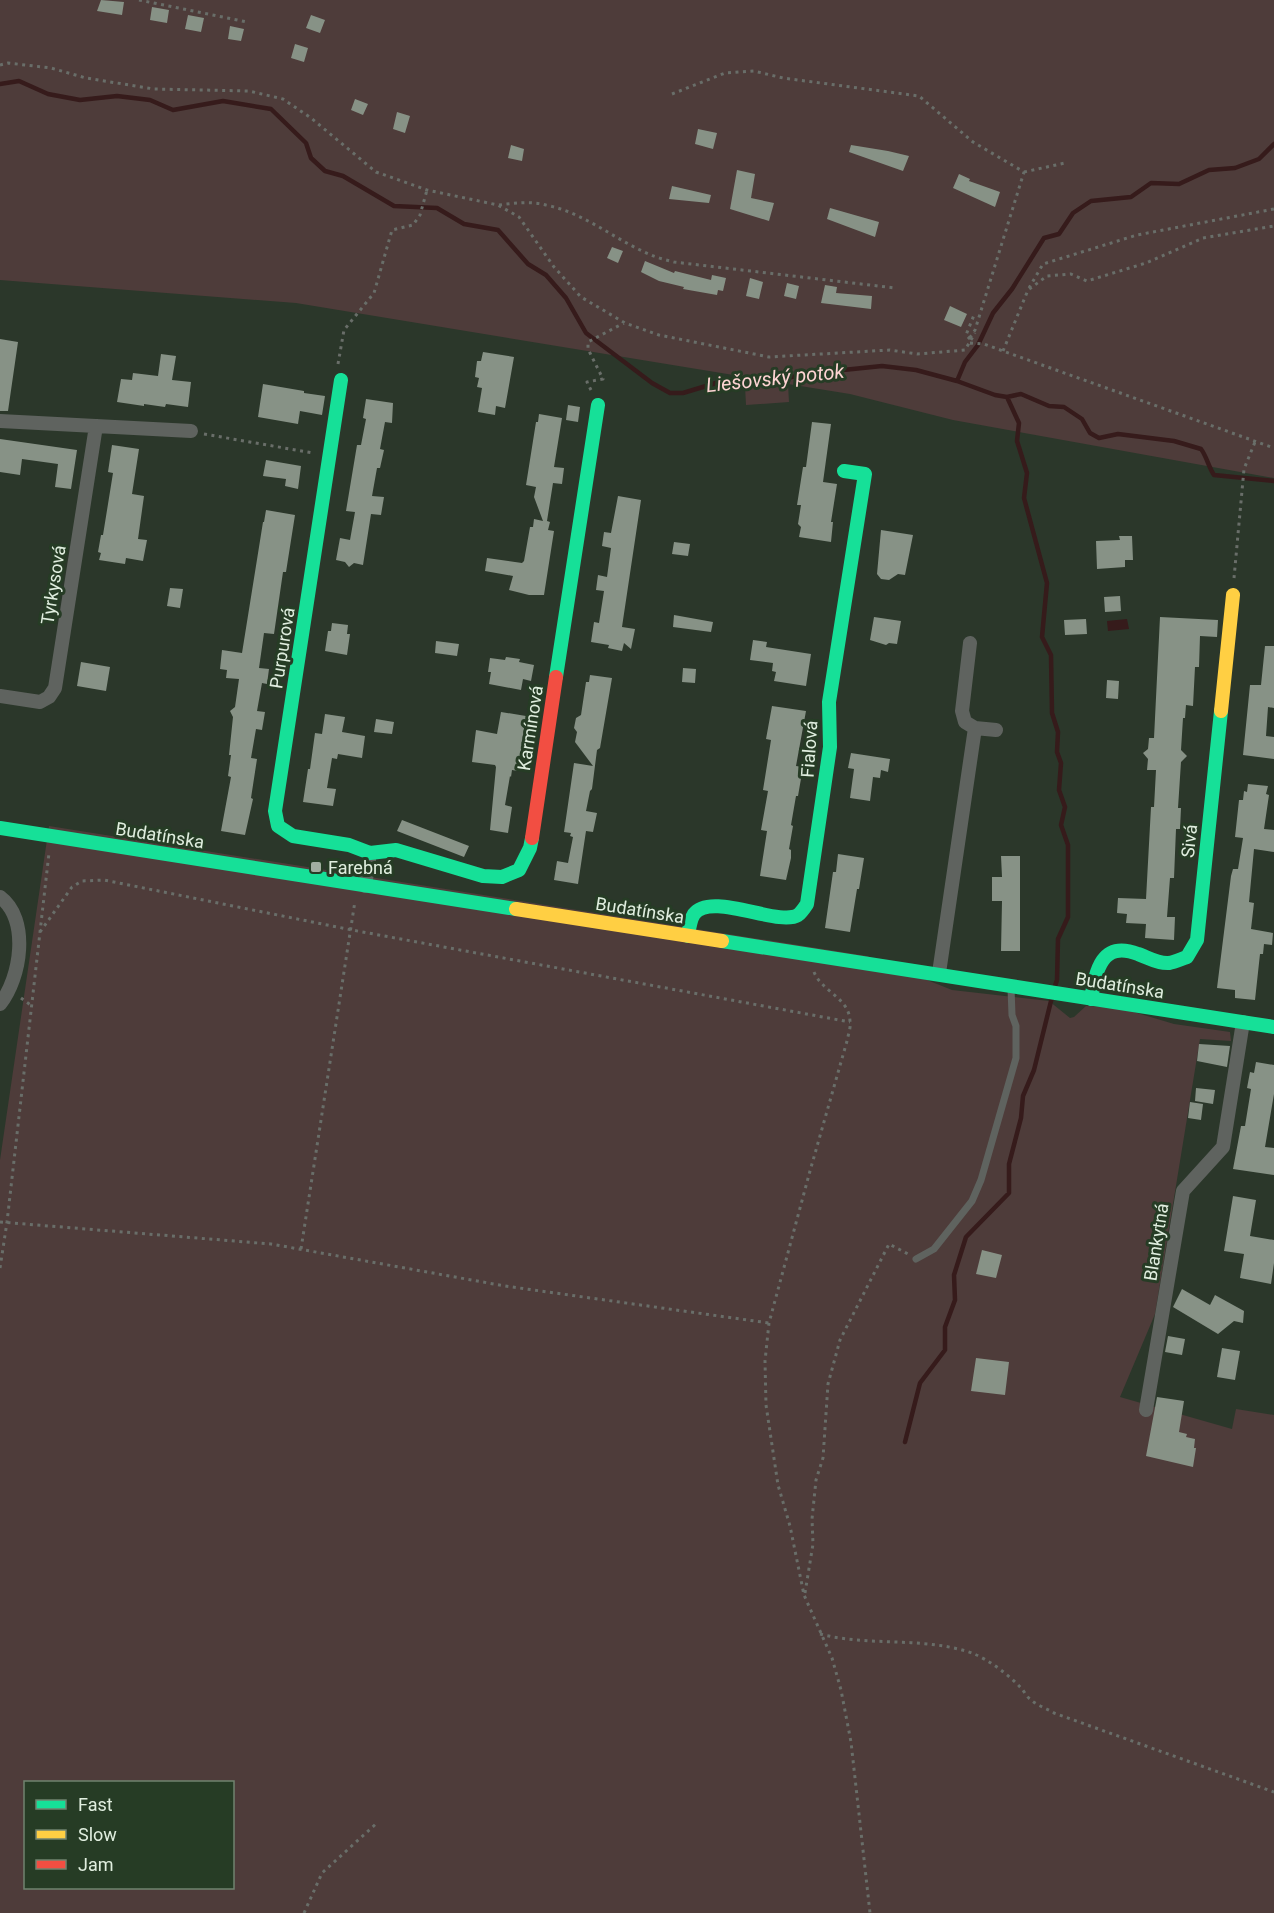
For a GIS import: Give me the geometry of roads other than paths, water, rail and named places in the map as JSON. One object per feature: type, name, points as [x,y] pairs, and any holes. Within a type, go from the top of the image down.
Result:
[{"type":"street","name":"Purpurová","points":[[341,380],[276,811],[278,826],[293,836],[349,845],[370,853]]},
{"type":"street","name":"Karmínová","points":[[370,853],[396,850],[483,876],[502,877],[519,870],[530,848],[598,405]]},
{"type":"street","points":[[0,421],[191,431]]},
{"type":"street","name":"Tyrkysová","points":[[0,696],[40,702],[49,697],[55,688],[96,426]]},
{"type":"street","name":"Fialová","points":[[688,936],[692,917],[699,909],[706,907],[713,906],[787,918],[798,915],[807,904],[830,747],[829,702],[865,474],[844,471]]},
{"type":"street","name":"Sivá","points":[[1091,999],[1096,971],[1110,952],[1119,949],[1131,951],[1156,961],[1171,963],[1187,957],[1197,940],[1233,595]]},
{"type":"street","points":[[970,643],[962,711],[965,722],[975,728],[996,730]]},
{"type":"street","points":[[939,973],[975,728]]},
{"type":"street","name":"Budatínska","points":[[0,828],[939,973],[1274,1028]]},
{"type":"street","points":[[361,885],[370,853]]},
{"type":"street","points":[[0,897],[17,920],[20,932],[13,979],[10,989],[0,1004]]},
{"type":"street","name":"Blankytná","points":[[1146,1410],[1183,1191],[1222,1147],[1243,1022]]},
{"type":"lane","points":[[916,1258],[934,1249],[972,1201],[981,1180],[1016,1058],[1016,1026],[1012,1015],[1011,986]]},
{"type":"waterway","name":"Liešovský potok","points":[[0,84],[19,81],[48,94],[80,100],[117,96],[150,100],[173,110],[223,101],[271,109],[306,143],[311,158],[325,171],[343,176],[394,206],[437,208],[464,224],[498,230],[528,264],[546,275],[566,298],[586,333],[652,383],[670,393],[683,393],[726,380],[775,380],[814,373],[882,366],[916,370],[957,381],[995,395],[1007,397],[1021,394],[1049,406],[1064,407],[1082,419],[1090,433],[1099,438],[1118,434],[1174,441],[1201,449],[1214,475],[1274,481]]},
{"type":"waterway","points":[[957,381],[965,362],[978,345],[993,313],[1012,289],[1044,238],[1059,234],[1073,213],[1091,201],[1131,197],[1151,183],[1179,184],[1209,170],[1235,168],[1259,159],[1274,144]]},
{"type":"waterway","points":[[1007,397],[1019,423],[1017,441],[1027,473],[1024,498],[1047,583],[1042,637],[1051,655],[1052,713],[1058,732],[1057,752],[1061,763],[1059,790],[1065,807],[1061,825],[1068,845],[1068,917],[1058,939],[1057,980],[1054,989]]},
{"type":"waterway","points":[[905,1442],[920,1383],[945,1350],[945,1327],[955,1300],[954,1275],[966,1237],[1009,1193],[1009,1164],[1021,1118],[1023,1096],[1034,1070],[1052,997]]},
{"type":"place","name":"Farebná","points":[[316,867]]}]
